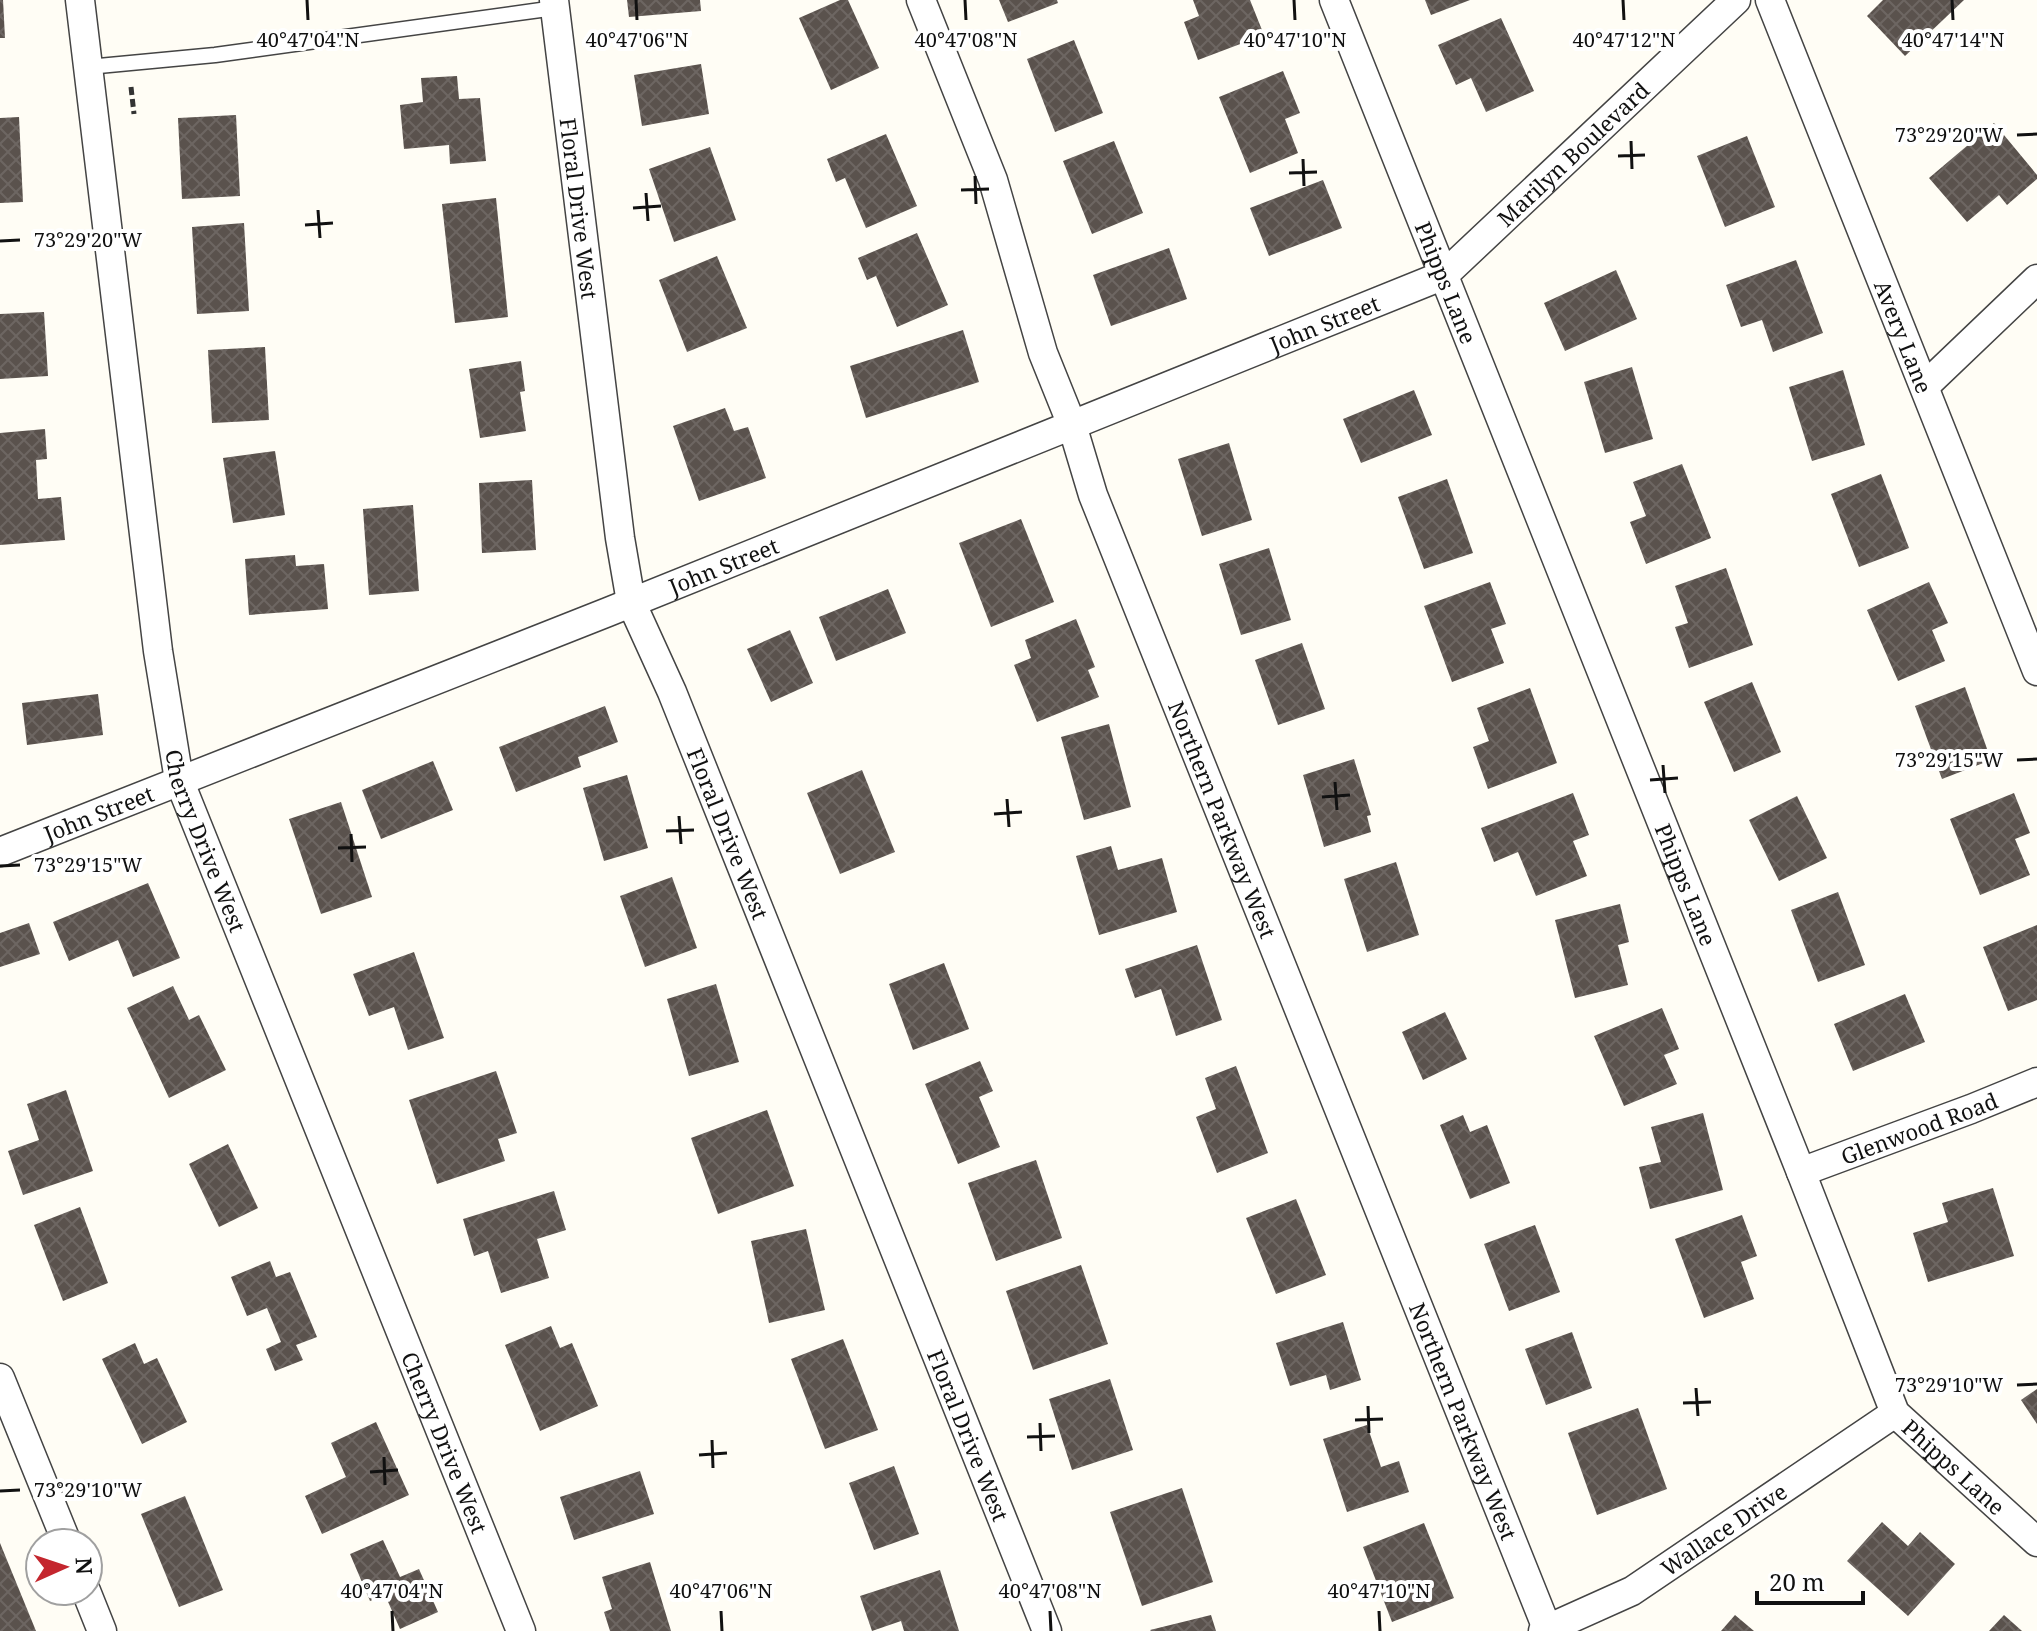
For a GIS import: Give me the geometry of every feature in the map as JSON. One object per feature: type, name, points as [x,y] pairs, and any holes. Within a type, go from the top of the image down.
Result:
[{"type":"street","name":"Cherry Drive West","points":[[80,0],[156,635],[179,780],[521,1631]]},
{"type":"street","name":"Northern Parkway West","points":[[921,0],[993,180],[1043,353],[1072,425],[1093,495],[1546,1630]]},
{"type":"street","name":"Phipps Lane","points":[[1334,0],[1895,1413],[2037,1542]]},
{"type":"street","name":"Marilyn Boulevard","points":[[1444,275],[1736,0]]},
{"type":"street","name":"Avery Lane","points":[[1770,0],[2037,671]]},
{"type":"street","name":"Floral Drive West","points":[[554,4],[620,538],[631,602],[672,692],[1047,1631]]},
{"type":"street","name":"John Street","points":[[0,852],[1444,275]]},
{"type":"street","points":[[1925,386],[2037,279]]},
{"type":"street","name":"Glenwood Road","points":[[1801,1172],[2037,1082]]},
{"type":"street","points":[[0,1378],[61,1527]]},
{"type":"street","name":"Wallace Drive","points":[[1546,1630],[1632,1591],[1895,1413]]},
{"type":"street","points":[[92,1607],[102,1631]]},
{"type":"lane","points":[[88,67],[215,55],[554,4]]},
{"type":"building","points":[[0,0],[3,0],[5,38],[0,38]]},
{"type":"building","points":[[627,0],[700,0],[701,11],[629,17]]},
{"type":"building","points":[[840,0],[848,0],[879,68],[831,90],[799,18]]},
{"type":"building","points":[[999,0],[1057,0],[1058,3],[1008,22]]},
{"type":"building","points":[[1193,0],[1250,0],[1264,35],[1198,60],[1184,22],[1199,16]]},
{"type":"building","points":[[1425,0],[1470,0],[1431,15]]},
{"type":"building","points":[[1883,0],[1964,0],[1905,56],[1867,16]]},
{"type":"building","points":[[1501,18],[1534,91],[1486,112],[1471,78],[1456,85],[1438,45]]},
{"type":"building","points":[[1074,40],[1103,113],[1055,132],[1027,59]]},
{"type":"building","points":[[701,64],[709,114],[642,126],[634,75]]},
{"type":"building","points":[[1283,71],[1300,113],[1285,119],[1298,153],[1250,173],[1219,97]]},
{"type":"building","points":[[457,76],[459,99],[480,98],[486,161],[450,164],[449,145],[404,149],[400,105],[423,102],[421,78]]},
{"type":"building","points":[[236,115],[240,196],[182,199],[178,118]]},
{"type":"building","points":[[19,117],[23,202],[0,203],[0,118]]},
{"type":"building","points":[[1994,123],[2037,175],[2037,179],[2007,205],[1999,195],[1967,222],[1929,178]]},
{"type":"building","points":[[886,134],[917,206],[866,228],[845,178],[836,182],[827,159]]},
{"type":"building","points":[[1747,136],[1775,207],[1725,227],[1697,156]]},
{"type":"building","points":[[1114,141],[1143,213],[1092,234],[1063,161]]},
{"type":"building","points":[[710,147],[736,220],[674,242],[649,169]]},
{"type":"building","points":[[1323,180],[1342,228],[1269,256],[1250,208]]},
{"type":"building","points":[[496,198],[508,317],[455,323],[442,204]]},
{"type":"building","points":[[244,223],[249,311],[197,314],[192,227]]},
{"type":"building","points":[[917,233],[948,305],[897,327],[876,276],[867,280],[858,258]]},
{"type":"building","points":[[1169,248],[1187,299],[1111,326],[1093,275]]},
{"type":"building","points":[[717,256],[747,328],[687,352],[659,280]]},
{"type":"building","points":[[1796,260],[1823,333],[1773,352],[1762,320],[1741,327],[1726,285]]},
{"type":"building","points":[[1616,270],[1637,319],[1565,351],[1544,303]]},
{"type":"building","points":[[44,312],[48,376],[0,379],[0,314]]},
{"type":"building","points":[[963,330],[979,382],[866,418],[850,366]]},
{"type":"building","points":[[265,347],[269,420],[212,423],[208,350]]},
{"type":"building","points":[[521,361],[525,391],[520,392],[526,431],[480,438],[469,369]]},
{"type":"building","points":[[1632,367],[1653,439],[1605,453],[1584,382]]},
{"type":"building","points":[[1843,370],[1865,445],[1812,461],[1789,387]]},
{"type":"building","points":[[1414,390],[1432,435],[1361,463],[1343,419]]},
{"type":"building","points":[[725,408],[734,431],[748,427],[766,478],[699,501],[673,426]]},
{"type":"building","points":[[45,429],[47,459],[36,460],[38,499],[61,497],[65,540],[0,545],[0,433]]},
{"type":"building","points":[[1229,443],[1252,520],[1202,536],[1178,459]]},
{"type":"building","points":[[275,451],[285,515],[233,523],[223,458]]},
{"type":"building","points":[[1682,464],[1711,538],[1646,564],[1630,522],[1646,516],[1633,482]]},
{"type":"building","points":[[1881,474],[1909,548],[1859,567],[1831,494]]},
{"type":"building","points":[[1447,479],[1473,553],[1424,569],[1398,497]]},
{"type":"building","points":[[532,480],[536,550],[482,553],[479,483]]},
{"type":"building","points":[[413,505],[419,591],[369,595],[363,509]]},
{"type":"building","points":[[1021,519],[1054,602],[991,627],[959,543]]},
{"type":"building","points":[[1269,548],[1291,620],[1241,635],[1219,564]]},
{"type":"building","points":[[295,555],[296,566],[324,564],[328,609],[249,615],[245,559]]},
{"type":"building","points":[[1726,568],[1753,645],[1689,668],[1675,627],[1688,623],[1675,586]]},
{"type":"building","points":[[1490,582],[1506,624],[1491,629],[1504,663],[1452,682],[1424,606]]},
{"type":"building","points":[[1929,582],[1948,623],[1932,630],[1945,661],[1898,681],[1867,610]]},
{"type":"building","points":[[888,589],[906,633],[836,661],[819,617]]},
{"type":"building","points":[[1076,619],[1095,667],[1088,670],[1099,697],[1037,722],[1014,665],[1031,658],[1025,640]]},
{"type":"building","points":[[790,630],[813,683],[771,702],[747,649]]},
{"type":"building","points":[[1302,643],[1325,709],[1278,725],[1255,660]]},
{"type":"building","points":[[1752,682],[1781,752],[1734,772],[1704,702]]},
{"type":"building","points":[[1965,687],[1991,760],[1942,779],[1915,706]]},
{"type":"building","points":[[1530,688],[1557,763],[1488,789],[1473,747],[1489,741],[1477,708]]},
{"type":"building","points":[[98,694],[103,735],[27,745],[22,703]]},
{"type":"building","points":[[605,706],[618,742],[578,757],[581,767],[516,792],[499,747]]},
{"type":"building","points":[[1109,724],[1131,807],[1084,820],[1061,737]]},
{"type":"building","points":[[1354,759],[1371,815],[1367,816],[1371,832],[1324,847],[1303,775]]},
{"type":"building","points":[[433,761],[453,810],[381,839],[362,790]]},
{"type":"building","points":[[862,770],[895,852],[840,874],[807,793]]},
{"type":"building","points":[[627,775],[648,848],[604,861],[583,788]]},
{"type":"building","points":[[1573,793],[1589,835],[1573,841],[1587,876],[1536,896],[1518,852],[1494,862],[1481,828]]},
{"type":"building","points":[[2014,793],[2030,833],[2015,839],[2030,875],[1980,895],[1950,819]]},
{"type":"building","points":[[1797,796],[1827,858],[1779,881],[1749,820]]},
{"type":"building","points":[[341,802],[372,897],[321,914],[289,819]]},
{"type":"building","points":[[1111,846],[1118,870],[1162,858],[1177,912],[1099,935],[1076,856]]},
{"type":"building","points":[[1396,862],[1419,935],[1367,952],[1344,879]]},
{"type":"building","points":[[672,877],[697,948],[645,967],[620,896]]},
{"type":"building","points":[[148,883],[180,958],[133,977],[118,940],[69,961],[53,922]]},
{"type":"building","points":[[1838,892],[1865,965],[1818,982],[1791,910]]},
{"type":"building","points":[[1620,904],[1629,942],[1618,945],[1628,985],[1575,998],[1555,920]]},
{"type":"building","points":[[29,923],[40,954],[0,967],[0,933]]},
{"type":"building","points":[[2037,925],[2037,1000],[2008,1011],[1983,947]]},
{"type":"building","points":[[1197,945],[1222,1020],[1176,1036],[1161,989],[1135,998],[1125,969]]},
{"type":"building","points":[[414,952],[444,1038],[408,1050],[394,1007],[369,1016],[353,974]]},
{"type":"building","points":[[944,963],[969,1029],[913,1050],[889,984]]},
{"type":"building","points":[[716,984],[739,1062],[689,1076],[667,999]]},
{"type":"building","points":[[173,986],[189,1020],[199,1015],[226,1070],[169,1098],[127,1008]]},
{"type":"building","points":[[1905,994],[1925,1042],[1853,1071],[1834,1024]]},
{"type":"building","points":[[1662,1008],[1679,1049],[1664,1055],[1677,1084],[1624,1106],[1594,1036]]},
{"type":"building","points":[[1445,1012],[1467,1059],[1423,1080],[1402,1032]]},
{"type":"building","points":[[980,1061],[993,1091],[979,1097],[1000,1147],[958,1164],[925,1084]]},
{"type":"building","points":[[1236,1066],[1268,1153],[1217,1173],[1196,1117],[1216,1109],[1205,1078]]},
{"type":"building","points":[[496,1071],[517,1133],[498,1139],[505,1161],[437,1184],[409,1100]]},
{"type":"building","points":[[66,1090],[93,1171],[23,1195],[8,1151],[39,1140],[27,1104]]},
{"type":"building","points":[[767,1110],[794,1186],[718,1214],[691,1138]]},
{"type":"building","points":[[1703,1113],[1723,1190],[1650,1209],[1639,1167],[1661,1162],[1651,1127]]},
{"type":"building","points":[[1463,1115],[1470,1132],[1487,1125],[1510,1183],[1470,1199],[1440,1125]]},
{"type":"building","points":[[228,1144],[258,1208],[219,1227],[189,1164]]},
{"type":"building","points":[[1036,1160],[1062,1238],[996,1261],[968,1183]]},
{"type":"building","points":[[1993,1188],[2014,1256],[1928,1282],[1913,1233],[1948,1222],[1942,1203]]},
{"type":"building","points":[[554,1191],[566,1230],[537,1239],[549,1278],[501,1293],[488,1251],[474,1256],[463,1219]]},
{"type":"building","points":[[1296,1199],[1326,1275],[1276,1294],[1246,1218]]},
{"type":"building","points":[[80,1207],[108,1283],[63,1301],[34,1225]]},
{"type":"building","points":[[1742,1215],[1757,1256],[1741,1262],[1754,1299],[1704,1318],[1675,1239]]},
{"type":"building","points":[[1535,1225],[1560,1292],[1509,1311],[1484,1244]]},
{"type":"building","points":[[806,1229],[825,1310],[769,1323],[751,1241]]},
{"type":"building","points":[[270,1261],[276,1277],[290,1272],[317,1337],[296,1345],[303,1360],[275,1371],[266,1349],[281,1342],[267,1308],[247,1316],[231,1277]]},
{"type":"building","points":[[1081,1265],[1108,1344],[1033,1370],[1006,1291]]},
{"type":"building","points":[[1343,1322],[1361,1380],[1330,1390],[1326,1375],[1290,1386],[1276,1343]]},
{"type":"building","points":[[551,1326],[560,1348],[572,1343],[598,1406],[540,1431],[505,1345]]},
{"type":"building","points":[[1572,1332],[1592,1388],[1546,1405],[1525,1349]]},
{"type":"building","points":[[843,1339],[878,1430],[825,1449],[791,1359]]},
{"type":"building","points":[[135,1343],[144,1364],[157,1358],[187,1422],[142,1444],[102,1359]]},
{"type":"building","points":[[1110,1379],[1133,1450],[1072,1470],[1049,1399]]},
{"type":"building","points":[[2037,1389],[2037,1424],[2021,1400]]},
{"type":"building","points":[[1638,1408],[1667,1489],[1597,1515],[1568,1433]]},
{"type":"building","points":[[376,1422],[409,1495],[322,1534],[305,1496],[346,1477],[331,1443]]},
{"type":"building","points":[[1367,1425],[1381,1467],[1399,1461],[1409,1492],[1347,1512],[1323,1439]]},
{"type":"building","points":[[894,1466],[919,1534],[874,1550],[849,1483]]},
{"type":"building","points":[[640,1471],[654,1514],[574,1540],[560,1497]]},
{"type":"building","points":[[1182,1488],[1213,1582],[1142,1606],[1110,1512]]},
{"type":"building","points":[[185,1496],[223,1590],[179,1607],[141,1514]]},
{"type":"building","points":[[1882,1522],[1908,1546],[1920,1532],[1955,1564],[1908,1616],[1847,1561]]},
{"type":"building","points":[[1424,1523],[1454,1598],[1392,1622],[1363,1547]]},
{"type":"building","points":[[383,1540],[400,1577],[419,1569],[438,1612],[400,1629],[385,1595],[370,1601],[350,1554]]},
{"type":"building","points":[[0,1543],[36,1631],[0,1631]]},
{"type":"building","points":[[650,1562],[671,1631],[610,1631],[604,1612],[612,1609],[602,1577]]},
{"type":"building","points":[[940,1570],[959,1631],[904,1631],[901,1621],[872,1631],[860,1596]]},
{"type":"building","points":[[1211,1615],[1216,1631],[1150,1630]]},
{"type":"building","points":[[1735,1615],[1754,1631],[1721,1631]]},
{"type":"building","points":[[2004,1615],[2022,1631],[1989,1631]]}]
